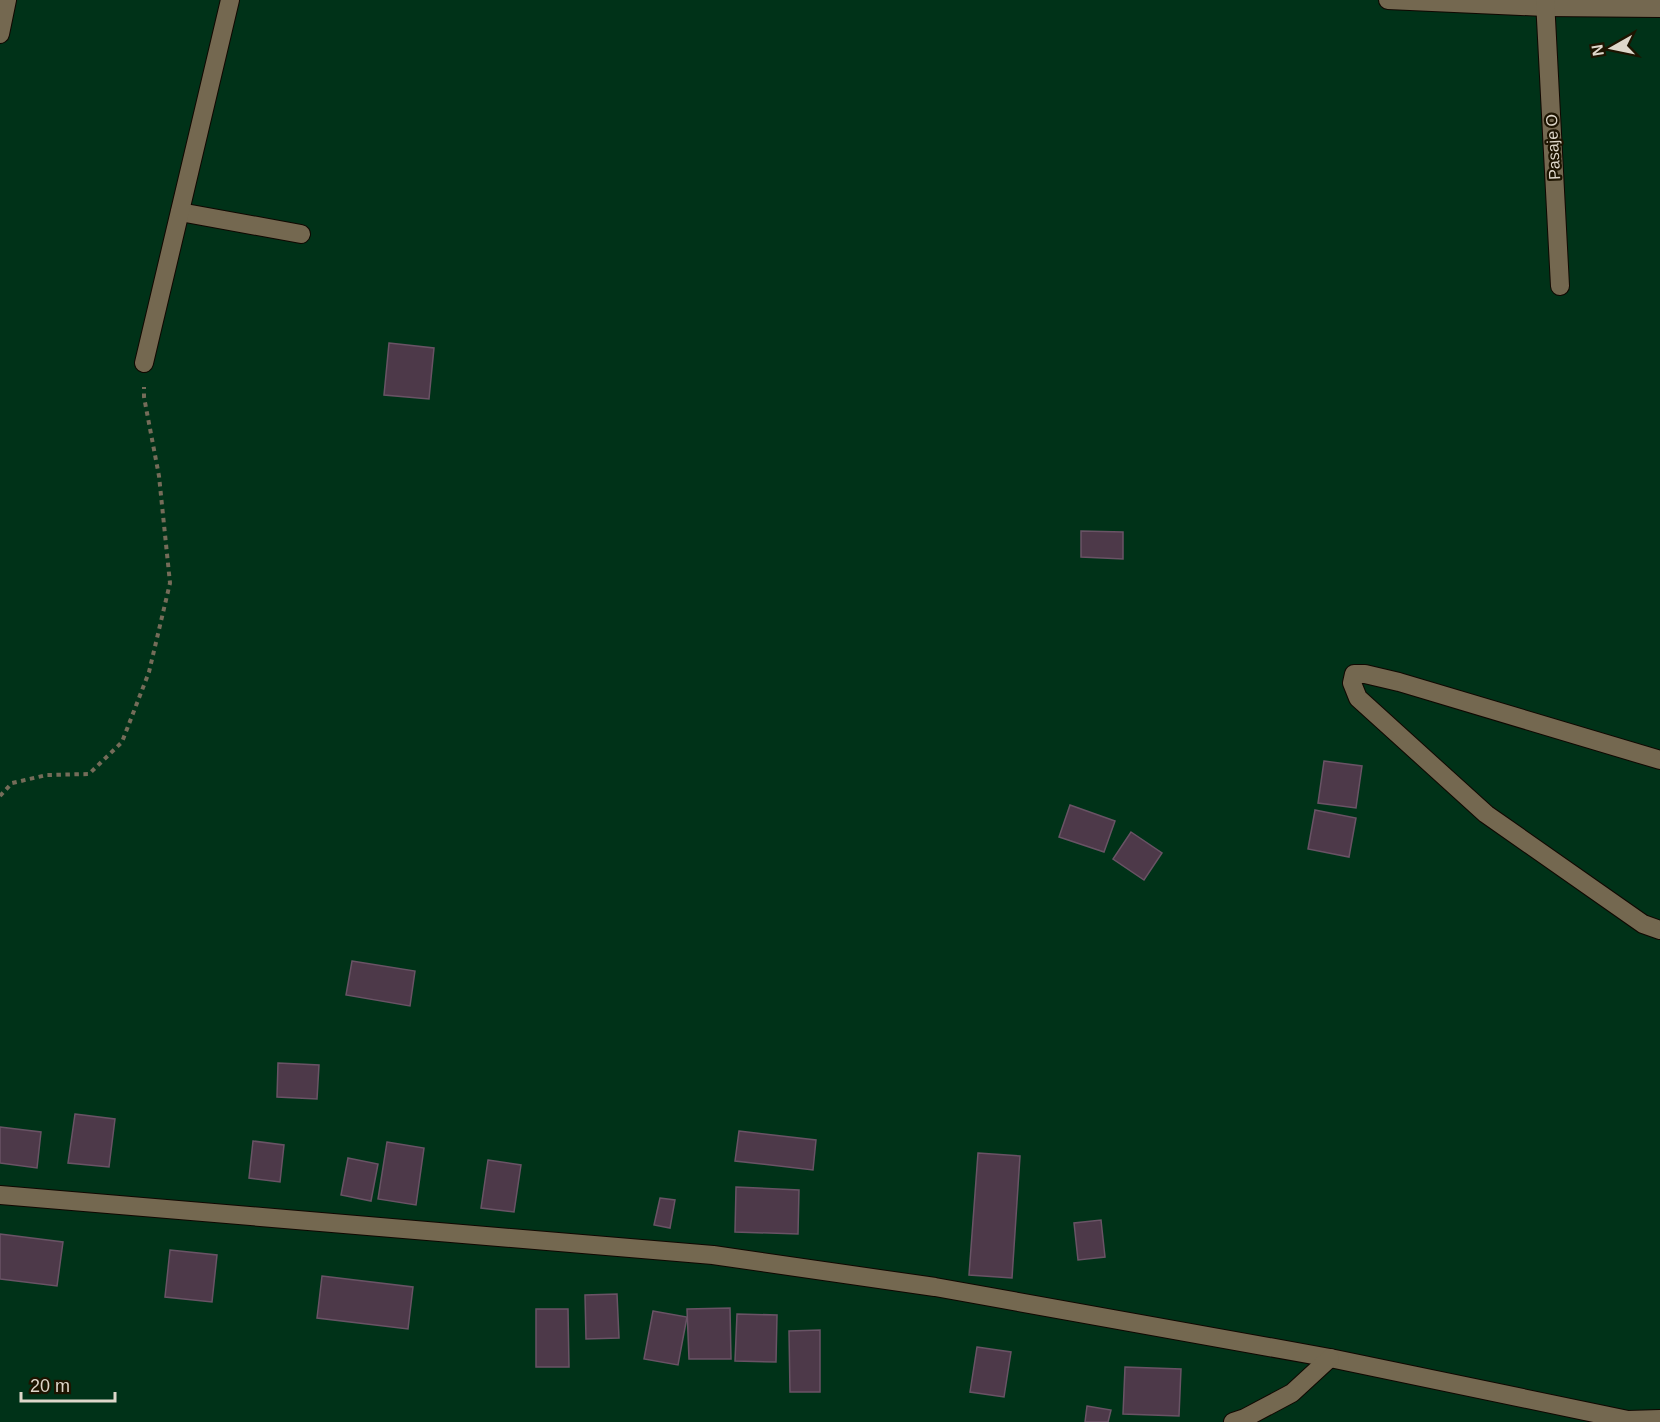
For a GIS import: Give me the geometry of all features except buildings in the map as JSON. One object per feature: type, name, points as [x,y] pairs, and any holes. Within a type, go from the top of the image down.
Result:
[{"type":"street","points":[[0,34],[7,0]]},
{"type":"street","points":[[144,363],[230,0]]},
{"type":"street","points":[[1388,0],[1660,8]]},
{"type":"street","name":"Pasaje O","points":[[1545,4],[1560,286]]},
{"type":"street","points":[[180,212],[302,234]]},
{"type":"street","points":[[1660,760],[1399,682],[1365,674],[1354,674],[1352,683],[1358,698],[1486,814],[1643,924],[1660,930]]},
{"type":"street","points":[[0,1195],[713,1255],[935,1287],[1330,1358],[1628,1420],[1660,1419]]},
{"type":"street","points":[[1233,1422],[1292,1393],[1330,1358]]},
{"type":"path","points":[[0,796],[12,783],[47,775],[89,774],[122,742],[149,672],[170,584],[159,476],[144,397],[144,363]]},
{"type":"green space","points":[[0,0],[1660,0],[1660,1422],[0,1422]]}]
